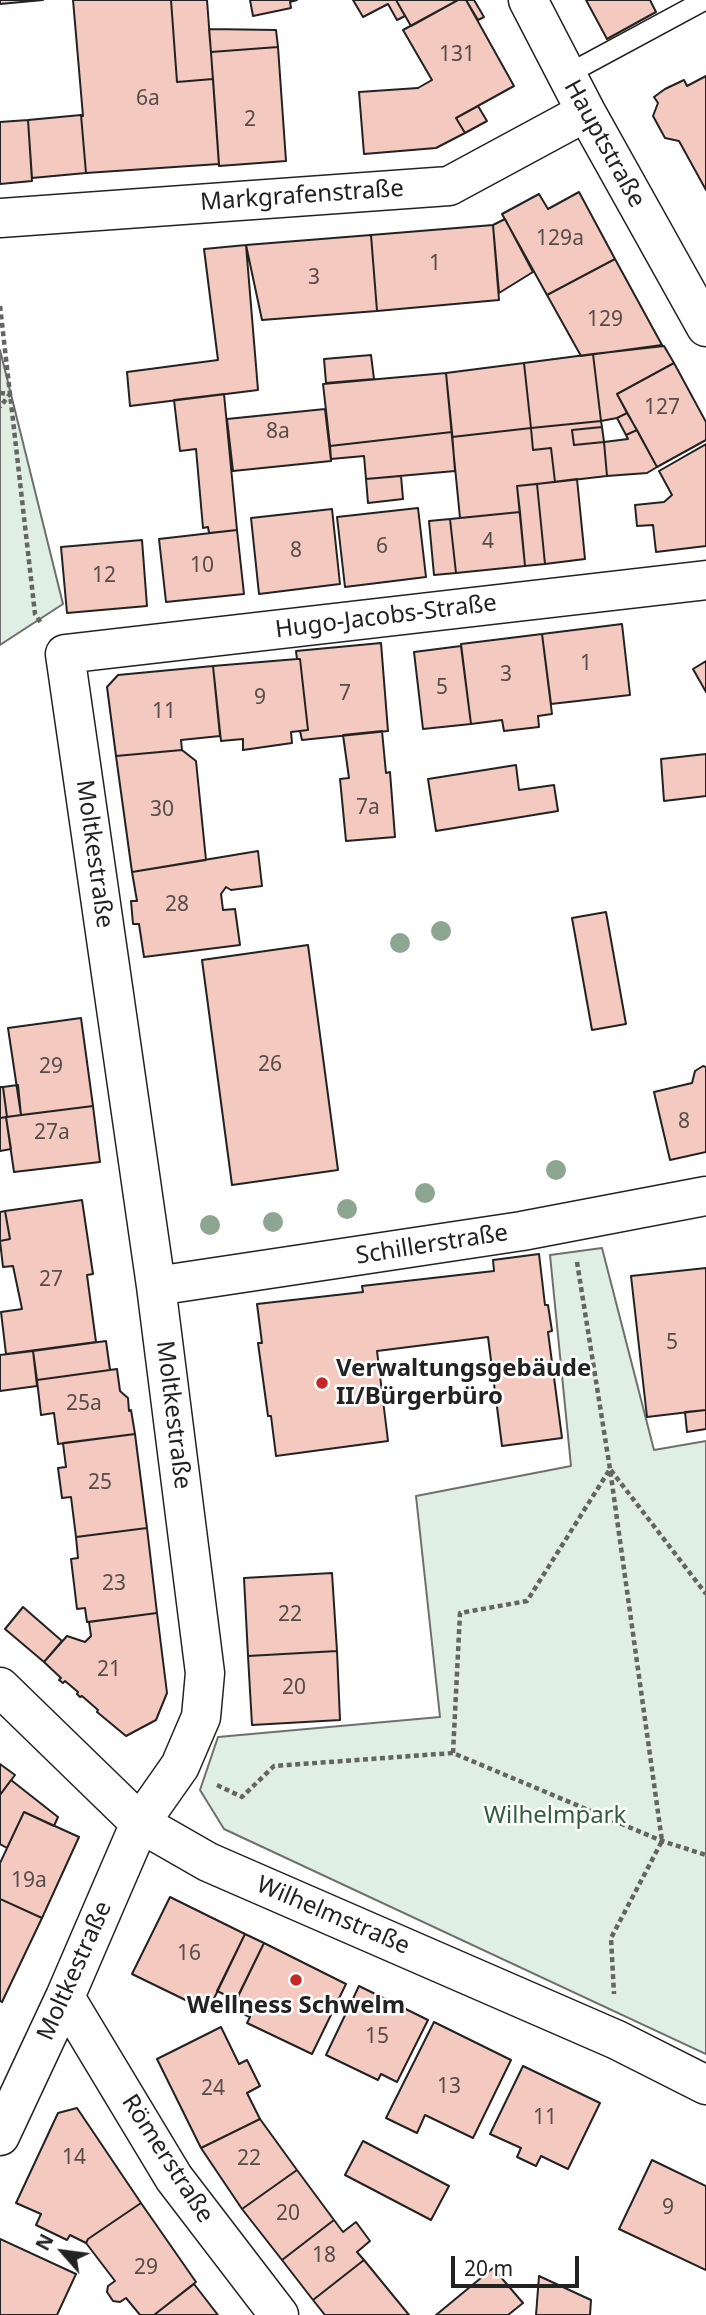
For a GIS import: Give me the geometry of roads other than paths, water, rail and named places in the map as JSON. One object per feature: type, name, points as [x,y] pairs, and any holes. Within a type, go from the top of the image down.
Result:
[{"type":"street","name":"Hauptstraße","points":[[528,0],[586,112],[694,281],[706,327]]},
{"type":"street","name":"Markgrafenstraße","points":[[0,218],[449,186],[586,112]]},
{"type":"street","name":"Hugo-Jacobs-Straße","points":[[65,654],[706,580]]},
{"type":"street","name":"Moltkestraße","points":[[0,2136],[65,1997],[140,1823],[180,1766],[201,1717],[205,1674],[156,1286],[65,654]]},
{"type":"street","name":"Schillerstraße","points":[[156,1286],[571,1223],[706,1196]]},
{"type":"street","name":"Wilhelmstraße","points":[[0,1687],[140,1823],[208,1862],[617,2040],[706,2085]]},
{"type":"street","name":"Römerstraße","points":[[65,1997],[174,2178],[279,2315]]},
{"type":"lane","points":[[566,75],[705,0]]},
{"type":"place","name":"Verwaltungsgebäude II/Bürgerbüro","points":[[322,1383]]},
{"type":"place","name":"Wellness Schwelm","points":[[296,1980]]},
{"type":"park label","name":"Wilhelmpark","points":[[555,1816]]}]
